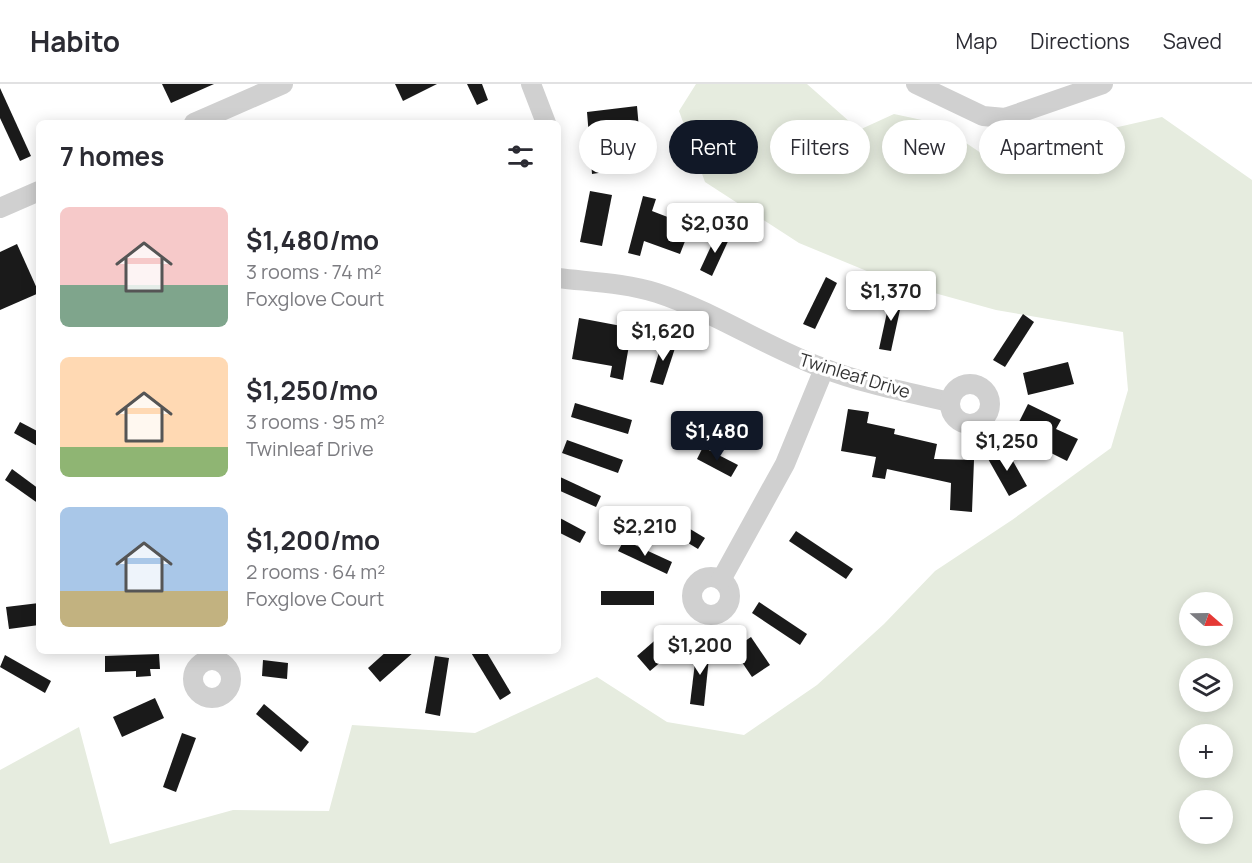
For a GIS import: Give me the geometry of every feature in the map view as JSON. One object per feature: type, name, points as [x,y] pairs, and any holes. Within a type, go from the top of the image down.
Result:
[{"type":"street","points":[[201,120],[283,84]]},
{"type":"street","points":[[531,84],[545,120]]},
{"type":"street","points":[[916,84],[983,116],[1005,118],[1103,84]]},
{"type":"street","points":[[0,208],[36,192]]},
{"type":"street","name":"Twinleaf Drive","points":[[561,278],[626,285],[657,293],[717,317],[824,369],[878,386],[950,402]]},
{"type":"street","points":[[721,580],[785,464],[824,369]]},
{"type":"shaded area","points":[[696,84],[807,84],[848,120],[770,120],[770,174],[870,174],[870,125],[894,114],[922,120],[882,120],[882,174],[967,174],[967,144],[979,152],[979,174],[1125,174],[1125,125],[1162,117],[1252,180],[1252,863],[0,863],[0,770],[79,727],[110,844],[233,810],[329,811],[352,725],[475,733],[597,677],[667,722],[744,735],[817,685],[884,624],[935,571],[1012,520],[1111,448],[1128,390],[1123,332],[996,310],[891,281],[799,243],[705,182],[702,174],[758,174],[758,120],[682,120],[679,111]]},
{"type":"building","points":[[162,84],[214,84],[171,103]]},
{"type":"building","points":[[395,84],[437,84],[403,101]]},
{"type":"building","points":[[467,84],[482,84],[488,100],[477,105]]},
{"type":"building","points":[[0,88],[31,156],[20,161],[0,118]]},
{"type":"building","points":[[637,106],[638,120],[588,120],[587,112]]},
{"type":"building","points":[[590,191],[612,195],[602,246],[580,242]]},
{"type":"building","points":[[643,196],[656,199],[652,211],[691,226],[680,254],[644,241],[640,256],[628,253]]},
{"type":"building","points":[[718,231],[730,237],[712,276],[700,270]]},
{"type":"building","points":[[17,244],[36,286],[36,294],[0,310],[0,252]]},
{"type":"building","points":[[826,277],[837,283],[815,329],[803,324]]},
{"type":"building","points":[[891,294],[903,296],[891,351],[879,349]]},
{"type":"building","points":[[1023,314],[1034,322],[1005,367],[993,360]]},
{"type":"building","points":[[579,318],[632,328],[623,380],[610,377],[612,366],[572,359]]},
{"type":"building","points":[[663,339],[676,345],[663,385],[650,382]]},
{"type":"building","points":[[1068,362],[1074,384],[1028,395],[1023,373]]},
{"type":"building","points":[[575,403],[632,420],[628,434],[571,417]]},
{"type":"building","points":[[1028,404],[1061,420],[1056,429],[1078,439],[1067,461],[1013,434]]},
{"type":"building","points":[[848,409],[869,412],[867,423],[895,429],[894,434],[937,444],[934,459],[974,460],[972,512],[950,510],[951,483],[887,469],[885,479],[872,477],[876,457],[841,451]]},
{"type":"building","points":[[20,422],[36,430],[36,445],[14,433]]},
{"type":"building","points":[[567,440],[623,460],[618,473],[562,453]]},
{"type":"building","points":[[703,447],[738,465],[731,477],[697,459]]},
{"type":"building","points":[[1005,447],[1027,486],[1009,496],[987,457]]},
{"type":"building","points":[[12,469],[36,487],[36,502],[5,480]]},
{"type":"building","points":[[561,477],[601,496],[596,507],[561,491]]},
{"type":"building","points":[[657,509],[705,538],[698,549],[650,520]]},
{"type":"building","points":[[561,519],[586,532],[580,543],[561,534]]},
{"type":"building","points":[[796,531],[853,569],[846,579],[789,541]]},
{"type":"building","points":[[624,540],[672,562],[667,574],[618,551]]},
{"type":"building","points":[[601,591],[654,591],[654,605],[601,605]]},
{"type":"building","points":[[759,602],[807,634],[800,645],[752,613]]},
{"type":"building","points":[[36,603],[36,625],[9,629],[6,607]]},
{"type":"building","points":[[668,629],[681,645],[650,671],[637,656]]},
{"type":"building","points":[[751,637],[770,665],[752,677],[733,649]]},
{"type":"building","points":[[697,646],[710,648],[704,706],[690,704]]},
{"type":"building","points":[[159,654],[160,669],[150,669],[151,676],[136,677],[136,671],[105,672],[105,656]]},
{"type":"building","points":[[384,654],[412,654],[380,682],[368,668]]},
{"type":"building","points":[[472,654],[488,654],[511,693],[500,700]]},
{"type":"building","points":[[5,655],[51,681],[45,693],[0,667]]},
{"type":"building","points":[[435,656],[449,658],[440,716],[425,713]]},
{"type":"building","points":[[263,660],[288,663],[287,679],[262,676]]},
{"type":"building","points":[[155,698],[164,718],[122,737],[113,717]]},
{"type":"building","points":[[264,704],[309,742],[301,752],[256,714]]},
{"type":"building","points":[[182,733],[196,738],[176,792],[163,787]]}]
